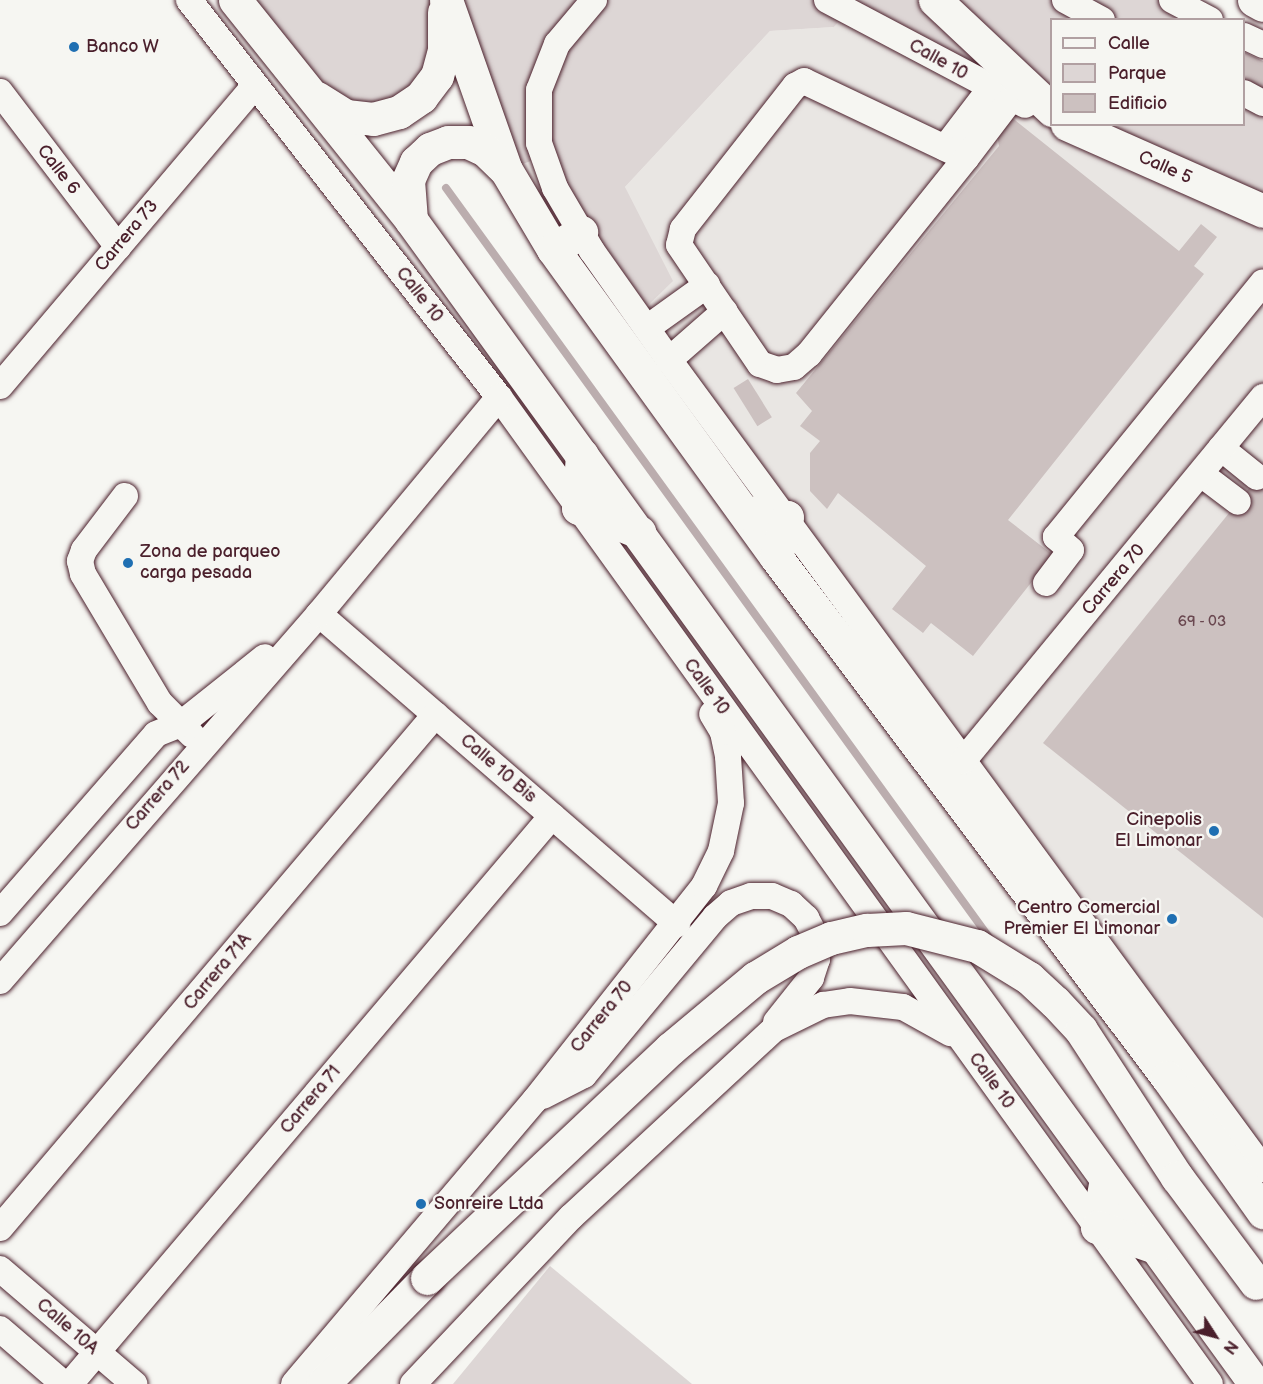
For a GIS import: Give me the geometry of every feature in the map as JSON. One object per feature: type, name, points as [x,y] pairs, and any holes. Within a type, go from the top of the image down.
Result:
[{"type":"main road","name":"Calle 10","points":[[235,0],[284,66],[411,220],[1255,1384]]},
{"type":"main road","points":[[284,66],[323,104],[346,116],[373,119],[399,112],[421,97],[437,76],[444,50],[445,0]]},
{"type":"main road","points":[[445,0],[506,170],[553,249],[776,557],[1182,1077],[1220,1152],[1263,1212]]},
{"type":"main road","points":[[935,0],[1050,108]]},
{"type":"main road","points":[[1254,0],[1263,5]]},
{"type":"main road","name":"Calle 5","points":[[1072,126],[1263,211]]},
{"type":"main road","points":[[411,220],[408,180],[416,162],[430,149],[448,142],[468,142],[485,150],[506,170]]},
{"type":"main road","points":[[553,249],[581,232]]},
{"type":"main road","points":[[582,455],[578,508],[639,532]]},
{"type":"main road","points":[[744,512],[787,517],[776,557]]},
{"type":"main road","points":[[322,1384],[427,1278],[670,1048],[755,978],[798,951],[831,938],[867,930],[906,928],[977,946],[1029,978],[1081,1030],[1178,1178],[1260,1287]]},
{"type":"main road","points":[[1220,1152],[1227,1118]]},
{"type":"main road","points":[[1106,1179],[1097,1227],[1155,1247]]},
{"type":"street","name":"Calle 10","points":[[189,0],[499,397],[1210,1384]]},
{"type":"street","points":[[594,0],[557,44],[545,68],[536,115],[542,156],[581,232],[669,360],[787,517],[963,761],[1182,1077],[1227,1118],[1263,1169]]},
{"type":"street","name":"Calle 10","points":[[827,0],[1000,94],[1050,116]]},
{"type":"street","points":[[1065,0],[1098,18]]},
{"type":"street","points":[[1172,0],[1206,18]]},
{"type":"street","points":[[1245,36],[1263,45]]},
{"type":"street","points":[[956,153],[811,81],[799,82],[681,233],[679,245],[746,342],[768,368],[785,370],[802,362],[1000,94]]},
{"type":"street","name":"Carrera 73","points":[[0,386],[254,86]]},
{"type":"street","points":[[1245,94],[1263,103]]},
{"type":"street","name":"Calle 6","points":[[3,107],[117,247]]},
{"type":"street","points":[[1046,583],[1071,550],[1056,537],[1263,282]]},
{"type":"street","points":[[647,328],[707,285]]},
{"type":"street","points":[[669,360],[725,311]]},
{"type":"street","name":"Carrera 72","points":[[0,981],[319,614],[499,397]]},
{"type":"street","name":"Carrera 70","points":[[963,761],[1263,397]]},
{"type":"street","points":[[1221,448],[1257,477]]},
{"type":"street","points":[[1201,474],[1238,502]]},
{"type":"street","points":[[125,496],[84,550],[80,561],[83,574],[160,703],[203,745]]},
{"type":"street","name":"Carrera 70","points":[[294,1384],[535,1100],[677,924],[705,886],[721,851],[728,827],[731,782],[723,732],[644,600]]},
{"type":"street","name":"Carrera 72","points":[[0,913],[156,734],[181,724],[319,614]]},
{"type":"street","name":"Calle 10 Bis","points":[[319,614],[677,924]]},
{"type":"street","name":"Carrera 71A","points":[[0,1228],[435,715]]},
{"type":"street","name":"Carrera 71","points":[[70,1384],[552,816]]},
{"type":"street","points":[[535,1100],[584,1075],[715,918],[731,903],[751,896],[772,896],[791,904],[806,918],[816,937],[817,959],[811,978],[754,1047]]},
{"type":"street","points":[[413,1384],[563,1225],[754,1047],[798,1015],[823,1005],[877,1002],[925,1016],[944,1028],[976,1061]]},
{"type":"street","name":"Calle 10A","points":[[0,1269],[134,1384]]},
{"type":"street","points":[[0,1329],[64,1384]]},
{"type":"shaded area","points":[[861,18],[1050,109],[1050,126],[1086,126],[1263,211],[1263,1169],[647,328],[625,187],[770,31],[834,27],[837,22]]},
{"type":"green space","points":[[235,0],[443,0],[421,97],[346,116]]},
{"type":"green space","points":[[446,0],[1172,0],[1194,18],[1050,18],[1050,116],[860,18],[856,30],[838,22],[834,27],[770,31],[625,187],[673,281],[638,315],[542,157],[506,170]]},
{"type":"green space","points":[[1245,94],[1263,103],[1263,211],[1069,126],[1245,126]]},
{"type":"green space","points":[[550,1266],[692,1384],[453,1384]]},
{"type":"building","points":[[1245,52],[1263,61],[1263,92],[1245,83]]},
{"type":"building","points":[[1011,117],[1179,251],[1201,224],[1217,237],[1194,266],[1204,274],[1008,520],[1053,555],[973,656],[931,623],[923,633],[892,609],[926,566],[838,493],[827,509],[810,491],[810,453],[820,441],[800,426],[812,411],[796,393],[999,146],[997,135]]},
{"type":"building","points":[[748,379],[772,417],[757,426],[734,388]]},
{"type":"building","name":"Cinepolis El Limonar","points":[[1263,471],[1263,918],[1043,743]]},
{"type":"waterway","points":[[446,188],[991,940]]},
{"type":"place","name":"Banco W","points":[[74,47]]},
{"type":"place","name":"Zona de parqueo carga pesada","points":[[128,563]]},
{"type":"place","name":"Cinepolis El Limonar","points":[[1214,831]]},
{"type":"place","name":"Centro Comercial Premier El Limonar","points":[[1172,919]]},
{"type":"place","name":"Sonreire Ltda","points":[[421,1204]]}]
